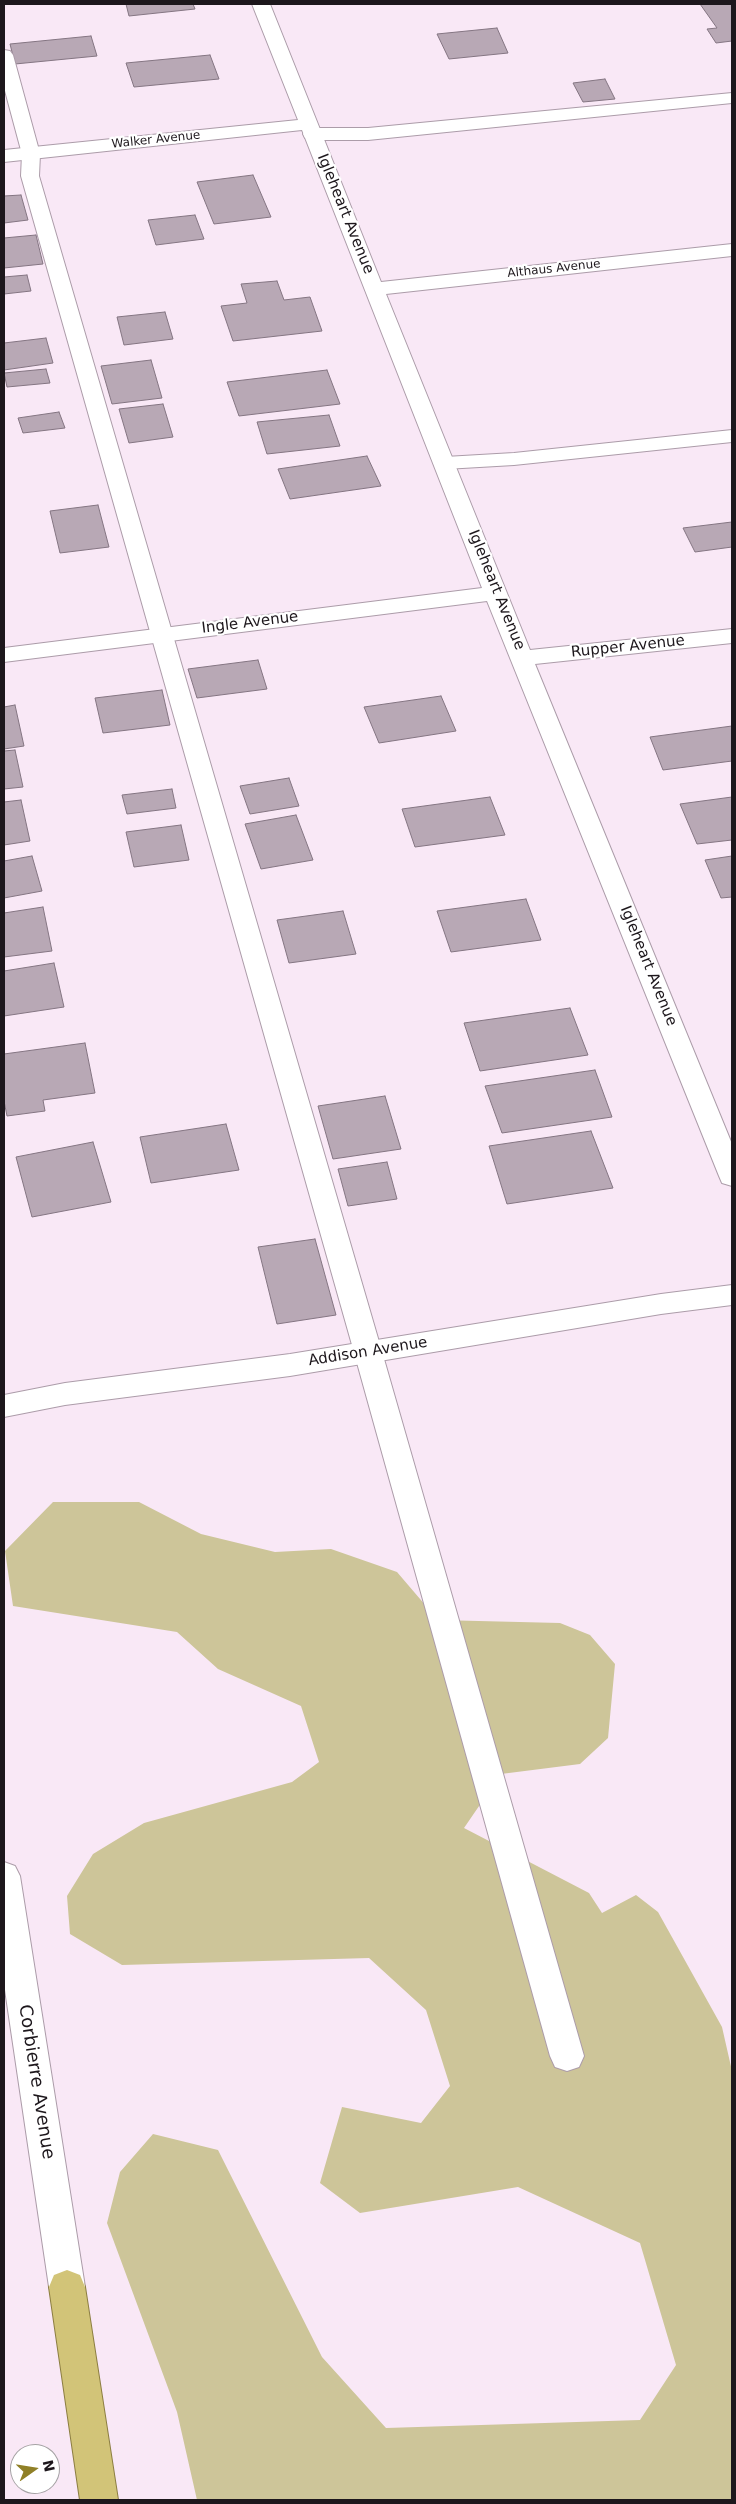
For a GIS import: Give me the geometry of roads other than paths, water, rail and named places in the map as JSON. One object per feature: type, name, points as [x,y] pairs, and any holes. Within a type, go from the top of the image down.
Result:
[{"type":"highway","points":[[67,2287],[99,2500]]},
{"type":"street","name":"Igleheart Avenue","points":[[264,4],[310,129],[376,289],[496,592],[730,1164]]},
{"type":"street","points":[[4,55],[31,154],[30,176],[163,634],[567,2056]]},
{"type":"street","name":"Walker Avenue","points":[[4,156],[310,129],[368,134],[732,98]]},
{"type":"street","name":"Althaus Avenue","points":[[376,289],[732,250]]},
{"type":"street","points":[[445,463],[514,459],[732,436]]},
{"type":"street","name":"Ingle Avenue","points":[[4,655],[496,592]]},
{"type":"street","name":"Rupper Avenue","points":[[523,658],[732,636]]},
{"type":"street","name":"Addison Avenue","points":[[4,1406],[65,1394],[290,1365],[661,1304],[732,1295]]},
{"type":"street","name":"Corbierre Avenue","points":[[4,1876],[67,2287]]}]
